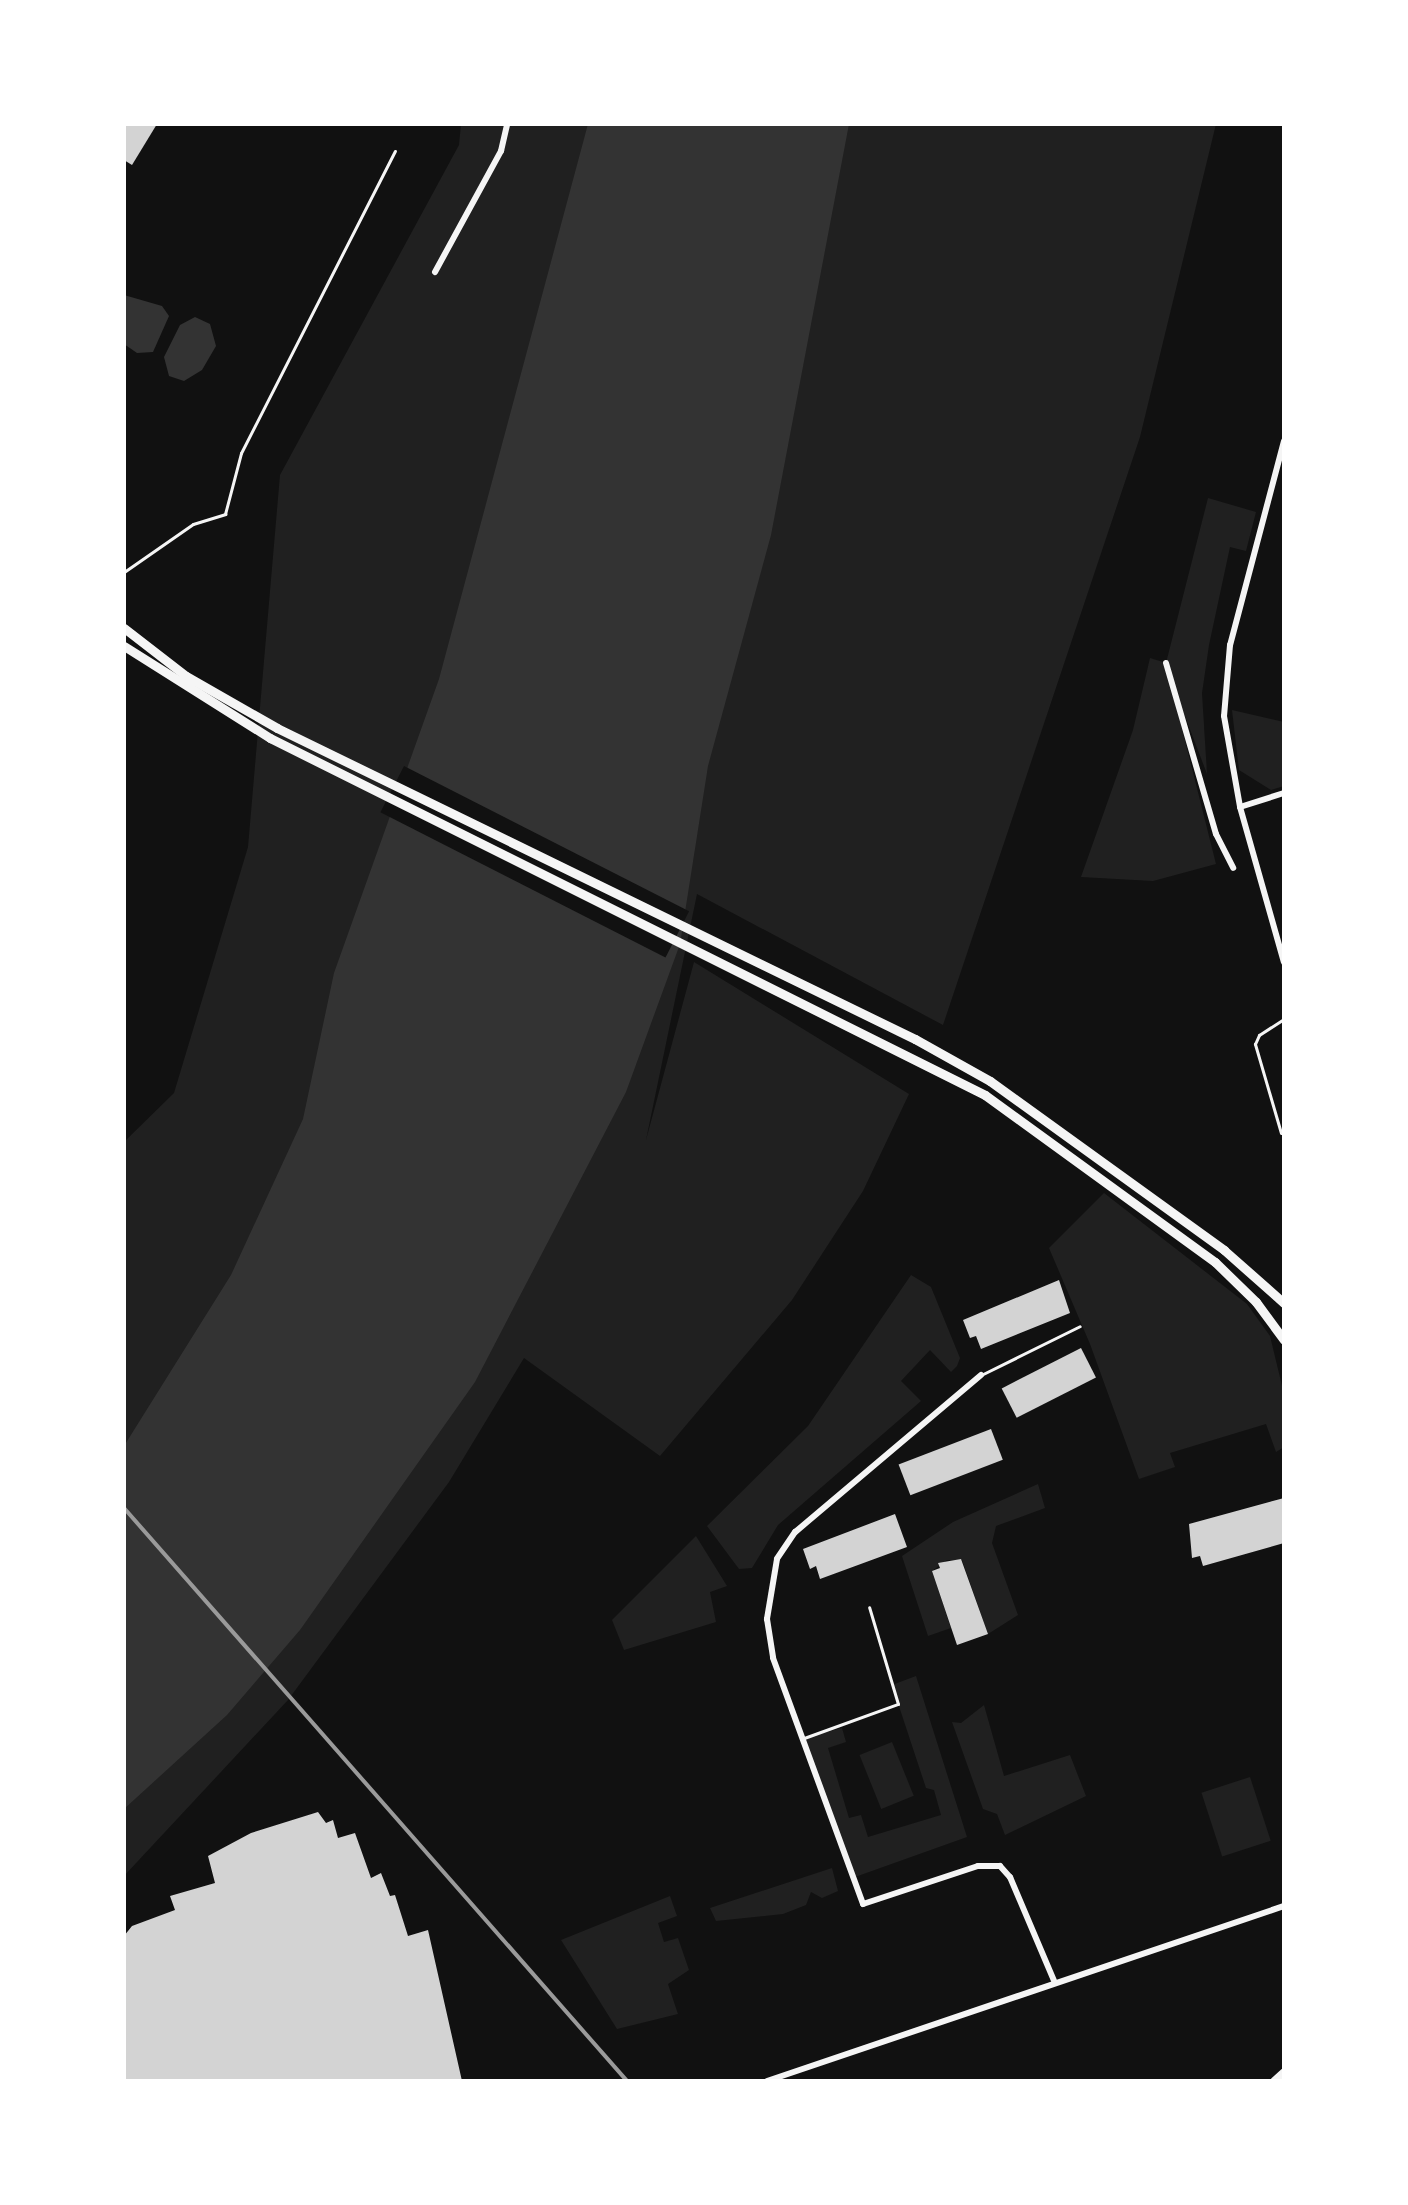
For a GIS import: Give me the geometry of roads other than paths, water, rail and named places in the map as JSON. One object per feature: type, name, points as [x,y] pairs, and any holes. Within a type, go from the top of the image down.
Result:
[{"type":"main road","points":[[124,628],[186,676],[277,728],[915,1039],[990,1081],[1224,1250],[1284,1303]]},
{"type":"main road","points":[[124,646],[270,738],[908,1053],[985,1095],[1125,1193],[1215,1262],[1256,1302],[1284,1340]]},
{"type":"main road","points":[[1274,2081],[1284,2072]]},
{"type":"street","points":[[435,272],[501,151],[507,124]]},
{"type":"street","points":[[1284,441],[1225,684],[1224,716],[1240,807],[1284,962]]},
{"type":"street","points":[[1166,663],[1216,834],[1233,868]]},
{"type":"street","points":[[1240,807],[1284,793]]},
{"type":"street","points":[[981,1375],[795,1532],[777,1559],[767,1619],[773,1658],[863,1904],[978,1866],[1000,1866],[1010,1877],[1055,1983]]},
{"type":"street","points":[[767,2081],[1284,1906]]},
{"type":"lane","points":[[124,572],[193,524],[225,514],[241,453],[395,151]]},
{"type":"lane","points":[[1281,1133],[1255,1044],[1259,1035],[1284,1019]]},
{"type":"lane","points":[[981,1375],[1080,1326]]},
{"type":"lane","points":[[804,1738],[898,1704],[869,1607]]},
{"type":"railway","points":[[124,1508],[627,2081]]}]
